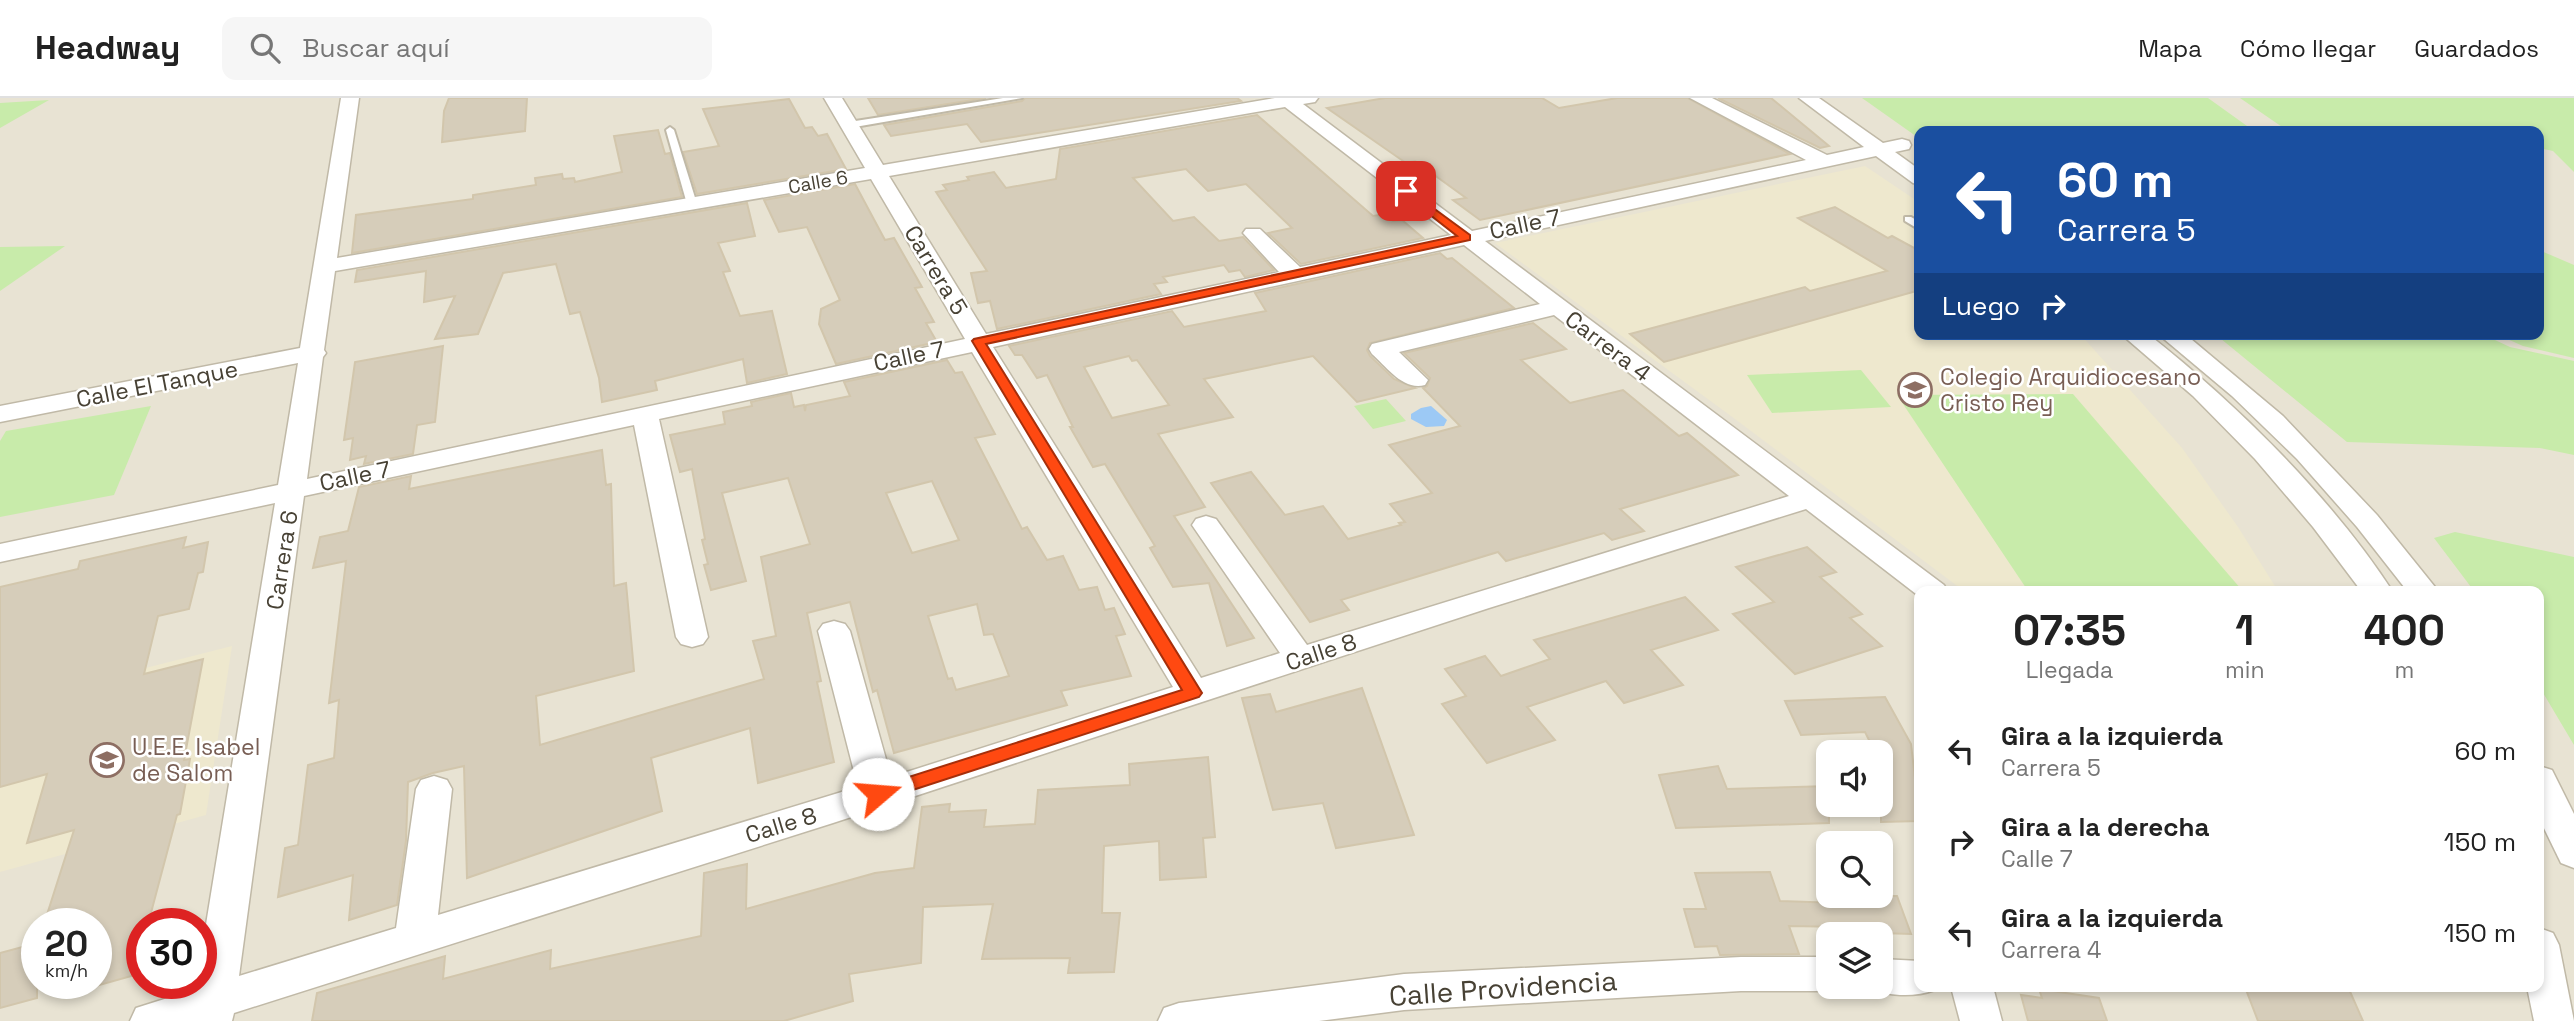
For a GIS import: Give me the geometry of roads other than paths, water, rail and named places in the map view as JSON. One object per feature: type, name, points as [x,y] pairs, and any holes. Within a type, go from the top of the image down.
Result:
[{"type":"street","name":"Carrera 6","points":[[213,1011],[314,353],[350,98]]},
{"type":"street","name":"Carrera 5","points":[[833,98],[1193,693]]},
{"type":"street","points":[[1699,98],[1823,161]]},
{"type":"street","points":[[1808,98],[1900,151]]},
{"type":"street","points":[[1835,98],[1900,151],[1914,171]]},
{"type":"street","name":"Calle 6","points":[[326,266],[1294,99]]},
{"type":"street","name":"Carrera 4","points":[[1294,99],[1466,237],[1925,586]]},
{"type":"street","name":"Calle 7","points":[[0,553],[1823,161],[1900,151]]},
{"type":"street","points":[[1253,233],[1294,274]]},
{"type":"street","points":[[1416,380],[1381,349],[1557,307]]},
{"type":"street","points":[[2140,340],[2227,414],[2280,468],[2341,541],[2374,586]]},
{"type":"street","points":[[2177,340],[2297,443],[2380,535],[2419,586]]},
{"type":"street","name":"Calle El Tanque","points":[[0,414],[314,353]]},
{"type":"street","points":[[645,413],[692,637]]},
{"type":"street","name":"Calle 8","points":[[151,1021],[213,1011],[415,939],[1810,499]]},
{"type":"street","points":[[1206,525],[1300,659]]},
{"type":"street","points":[[834,631],[878,794]]},
{"type":"street","points":[[415,939],[434,789]]},
{"type":"street","points":[[2544,790],[2574,853]]},
{"type":"street","points":[[2544,969],[2555,1021]]},
{"type":"street","name":"Calle Providencia","points":[[1179,1021],[1404,992],[1741,974],[1816,974]]},
{"type":"street","points":[[1893,977],[1914,978]]},
{"type":"street","points":[[1973,992],[1981,1021]]},
{"type":"lane","points":[[849,125],[1018,98]]},
{"type":"lane","points":[[670,130],[692,204]]},
{"type":"lane","points":[[1908,219],[1914,223]]},
{"type":"water","points":[[1431,406],[1447,420],[1444,426],[1426,427],[1411,419],[1411,414]]},
{"type":"place","name":"Colegio Arquidiocesano Cristo Rey","points":[[1915,390]]},
{"type":"place","name":"U.E.E. Isabel de Salom","points":[[107,760]]}]
